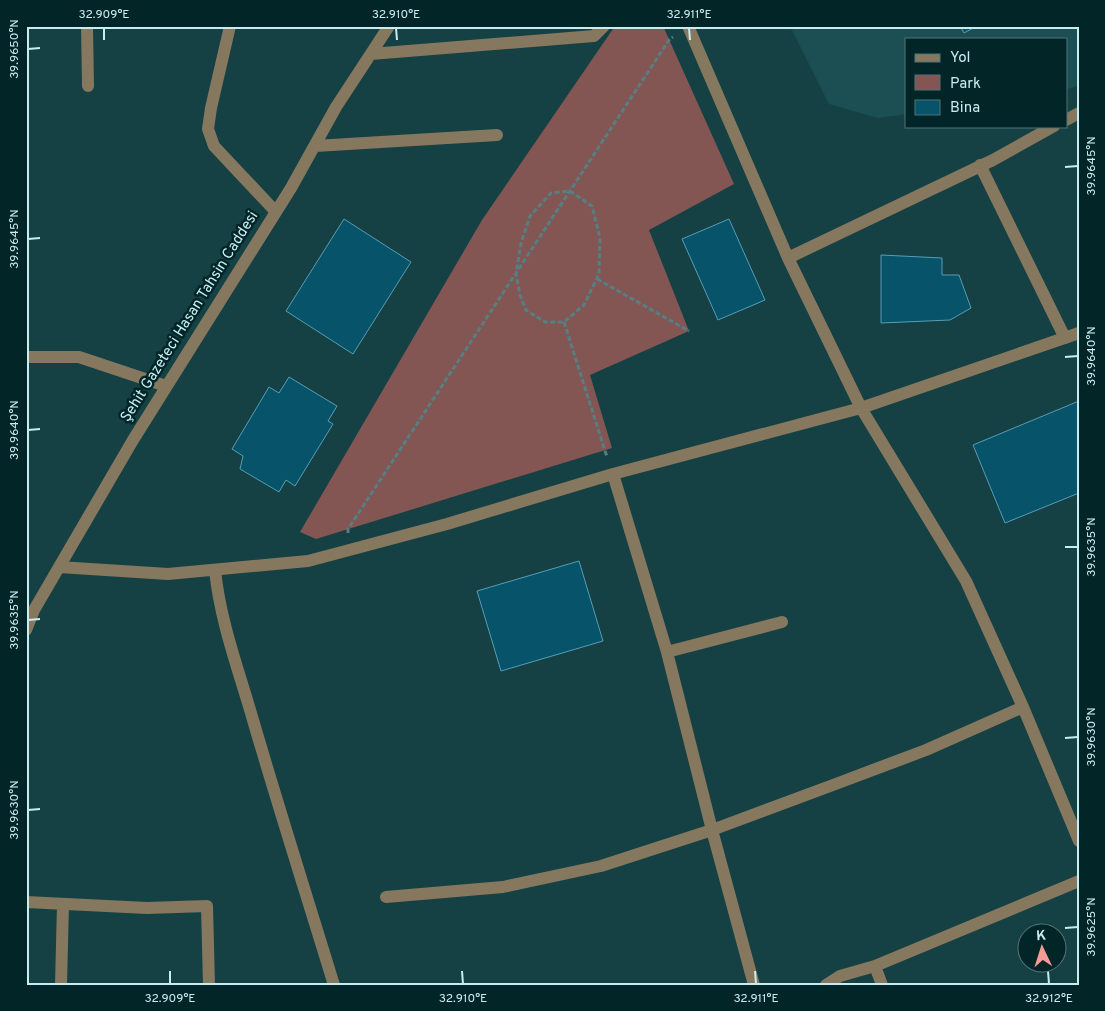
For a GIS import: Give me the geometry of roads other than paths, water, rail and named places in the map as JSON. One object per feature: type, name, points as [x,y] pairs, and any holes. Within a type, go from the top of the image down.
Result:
[{"type":"street","points":[[87,26],[88,86]]},
{"type":"street","points":[[230,26],[208,129],[214,146],[276,212]]},
{"type":"street","name":"Şehit Gazeteci Hasan Tahsin Caddesi","points":[[26,630],[34,610],[133,440],[291,188],[336,107],[389,26]]},
{"type":"street","points":[[371,54],[594,36],[604,26]]},
{"type":"street","points":[[688,26],[788,258],[861,408],[966,581],[1023,707],[1079,841]]},
{"type":"street","points":[[788,258],[980,165],[1050,128]]},
{"type":"street","points":[[315,146],[496,135]]},
{"type":"street","points":[[980,165],[1065,338]]},
{"type":"street","points":[[59,567],[168,574],[308,562],[447,524],[613,474],[861,408],[1079,334]]},
{"type":"street","points":[[26,357],[79,357],[166,386]]},
{"type":"street","points":[[613,474],[667,652],[754,985]]},
{"type":"street","points":[[215,570],[217,592],[225,624],[334,985]]},
{"type":"street","points":[[667,652],[782,622]]},
{"type":"street","points":[[386,897],[504,887],[601,866],[712,830],[926,750],[1023,707]]},
{"type":"street","points":[[826,985],[840,976],[875,966],[1079,881]]},
{"type":"street","points":[[26,902],[147,908],[207,906],[209,985]]},
{"type":"street","points":[[61,985],[63,904]]},
{"type":"street","points":[[875,966],[882,985]]}]
